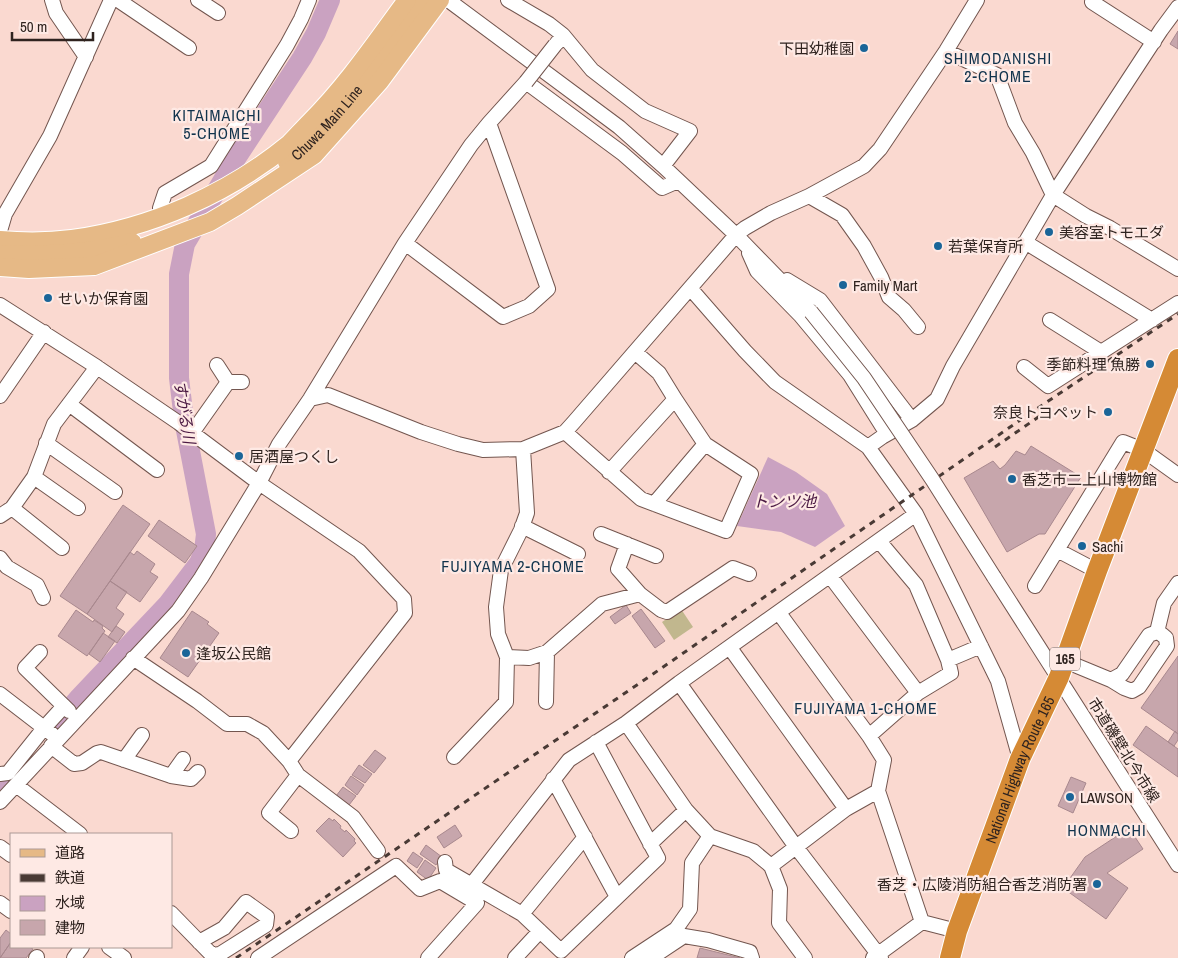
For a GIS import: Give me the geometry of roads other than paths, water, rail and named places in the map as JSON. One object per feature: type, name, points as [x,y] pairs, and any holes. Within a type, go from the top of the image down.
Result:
[{"type":"highway","name":"National Highway Route 165","points":[[950,958],[957,931],[1020,760],[1062,669],[1097,571],[1178,359]]},
{"type":"main road","points":[[0,231],[48,232],[108,224],[160,208],[229,178],[265,151],[312,106],[371,35],[394,0]]},
{"type":"main road","name":"Chuwa Main Line","points":[[0,240],[24,242],[71,239],[117,230],[158,218],[208,198],[246,175],[290,143],[328,104],[407,0]]},
{"type":"main road","name":"Chuwa Main Line","points":[[0,254],[74,253],[121,245],[160,234],[213,211],[252,187],[296,155],[337,113],[374,67],[423,0]]},
{"type":"main road","points":[[0,267],[29,270],[94,266],[210,222],[237,206],[314,155],[380,81],[440,0]]},
{"type":"street","points":[[52,0],[56,13],[86,57]]},
{"type":"street","points":[[0,231],[5,214],[50,136],[111,0]]},
{"type":"street","points":[[118,0],[189,48]]},
{"type":"street","points":[[198,0],[218,13]]},
{"type":"street","points":[[160,208],[165,193],[211,166],[287,45],[309,0]]},
{"type":"street","points":[[448,0],[619,127],[736,235],[769,269],[820,300],[912,420]]},
{"type":"street","points":[[508,0],[549,24],[559,40],[592,70],[645,111],[690,131],[662,166]]},
{"type":"street","points":[[1093,0],[1092,2],[1154,42]]},
{"type":"street","points":[[310,399],[328,395],[421,432],[483,450],[523,449],[565,432],[736,235],[771,213],[809,196],[864,166],[880,149],[977,1]]},
{"type":"street","points":[[868,447],[912,420],[937,399],[953,366],[1053,195],[1178,7]]},
{"type":"street","points":[[6,781],[51,736],[70,712],[133,658],[178,610],[201,578],[259,483],[279,444],[310,399],[405,243],[471,145],[526,82],[559,40]]},
{"type":"street","points":[[946,51],[997,75],[1016,123],[1034,153],[1053,195],[1178,269]]},
{"type":"street","points":[[526,82],[622,153],[662,188],[678,181]]},
{"type":"street","points":[[405,243],[503,317],[529,306],[548,289],[489,123]]},
{"type":"street","points":[[809,196],[842,215],[864,246],[881,277],[888,297],[904,310],[918,327]]},
{"type":"street","points":[[1026,242],[1152,320]]},
{"type":"street","points":[[746,245],[757,271],[800,315],[850,375],[887,434]]},
{"type":"street","name":"市道磯壁北今市線","points":[[769,269],[811,312],[864,378],[932,479],[994,577],[1062,669],[1178,865]]},
{"type":"street","points":[[690,288],[775,382],[868,447],[916,514],[998,681],[1020,760]]},
{"type":"street","points":[[1024,367],[1048,386],[1178,303]]},
{"type":"street","points":[[0,305],[44,332],[179,423],[259,483],[358,551],[404,598],[405,613],[289,761]]},
{"type":"street","points":[[1050,320],[1101,352]]},
{"type":"street","points":[[0,396],[44,332]]},
{"type":"street","points":[[565,432],[641,499],[726,531],[751,474],[705,444],[660,373],[635,352]]},
{"type":"street","points":[[192,432],[235,382],[217,365]]},
{"type":"street","points":[[0,516],[12,508],[34,477],[54,424],[97,367]]},
{"type":"street","points":[[609,472],[675,399]]},
{"type":"street","points":[[69,404],[157,470]]},
{"type":"street","points":[[1035,586],[1124,442],[1143,450],[1178,475]]},
{"type":"street","points":[[46,443],[114,492]]},
{"type":"street","points":[[654,504],[705,444]]},
{"type":"street","points":[[454,756],[506,702],[507,657],[498,634],[496,607],[501,570],[527,513],[523,449]]},
{"type":"street","points":[[34,477],[78,508]]},
{"type":"street","points":[[12,508],[62,548]]},
{"type":"street","points":[[472,884],[568,760],[626,723],[916,514]]},
{"type":"street","points":[[522,526],[578,554]]},
{"type":"street","points":[[601,534],[656,556]]},
{"type":"street","points":[[869,736],[918,693],[951,673],[948,660],[916,585],[879,541]]},
{"type":"street","points":[[627,544],[618,568],[640,594],[661,610],[667,612],[734,568],[749,574]]},
{"type":"street","points":[[1057,550],[1097,571]]},
{"type":"street","points":[[0,558],[7,567],[36,585],[43,598]]},
{"type":"street","points":[[830,576],[918,693]]},
{"type":"street","points":[[1156,632],[1164,604],[1178,584]]},
{"type":"street","points":[[507,657],[529,658],[547,652],[602,604],[640,594]]},
{"type":"street","points":[[779,613],[869,736],[884,760],[878,791],[922,922]]},
{"type":"street","points":[[1062,669],[1111,680],[1132,691],[1139,687],[1167,646],[1166,638],[1156,632],[1149,635],[1122,674],[1111,680]]},
{"type":"street","points":[[948,660],[980,646]]},
{"type":"street","points":[[730,648],[846,809]]},
{"type":"street","points":[[40,652],[25,668],[70,712]]},
{"type":"street","points":[[546,702],[547,652]]},
{"type":"street","points":[[133,658],[197,701],[227,724],[247,724],[264,732],[289,761],[298,775],[353,816],[378,851]]},
{"type":"street","points":[[680,683],[796,847],[878,957],[922,922]]},
{"type":"street","points":[[0,694],[51,736],[74,764],[82,763],[97,753],[102,752],[171,776],[191,779],[198,772]]},
{"type":"street","points":[[626,723],[686,810],[710,836],[753,851],[771,866],[780,889],[780,923],[805,958]]},
{"type":"street","points":[[124,760],[142,735]]},
{"type":"street","points":[[0,802],[8,773],[51,736]]},
{"type":"street","points":[[445,862],[446,870],[522,914],[561,951],[658,858],[596,742]]},
{"type":"street","points":[[171,776],[182,760]]},
{"type":"street","points":[[291,830],[269,813],[298,775]]},
{"type":"street","points":[[553,779],[617,896]]},
{"type":"street","points":[[6,781],[79,833]]},
{"type":"street","points":[[771,866],[846,809],[878,791]]},
{"type":"street","points":[[650,844],[686,810]]},
{"type":"street","points":[[632,958],[676,929],[690,909],[692,863],[710,836]]},
{"type":"street","points":[[522,914],[585,837]]},
{"type":"street","points":[[258,958],[396,866],[420,889],[440,880],[477,903],[428,958]]},
{"type":"street","points":[[172,914],[212,955],[220,954],[266,925],[267,916],[246,902],[224,928],[200,942]]},
{"type":"street","points":[[922,922],[957,931]]},
{"type":"street","points":[[515,958],[540,931]]},
{"type":"street","points":[[651,958],[684,936],[708,940],[750,952],[752,958]]},
{"type":"street","points":[[110,948],[124,958]]},
{"type":"water","name":"トンツ池","points":[[768,457],[796,472],[827,494],[845,526],[815,547],[781,532],[737,526]]},
{"type":"waterway","name":"すがる川","points":[[55,726],[167,605],[199,563],[204,551],[206,534],[184,420],[179,378],[179,274],[185,244],[233,163],[302,58],[316,33],[330,0]]},
{"type":"waterway","name":"すがる川","points":[[0,787],[24,761]]},
{"type":"railway","points":[[236,958],[653,674],[1029,414],[1178,314]]},
{"type":"railway","points":[[995,447],[1050,409]]},
{"type":"place","name":"下田幼稚園","points":[[864,48]]},
{"type":"place","name":"美容室トモエダ","points":[[1049,232]]},
{"type":"place","name":"若葉保育所","points":[[938,246]]},
{"type":"place","name":"Family Mart","points":[[843,285]]},
{"type":"place","name":"せいか保育園","points":[[48,298]]},
{"type":"place","name":"季節料理 魚勝","points":[[1150,364]]},
{"type":"place","name":"奈良トヨペット","points":[[1108,412]]},
{"type":"place","name":"居酒屋つくし","points":[[239,456]]},
{"type":"place","name":"香芝市二上山博物館","points":[[1012,479]]},
{"type":"place","name":"Sachi","points":[[1082,546]]},
{"type":"place","name":"逢坂公民館","points":[[186,653]]},
{"type":"place","name":"LAWSON","points":[[1070,797]]},
{"type":"place","name":"香芝・広陵消防組合香芝消防署","points":[[1097,884]]},
{"type":"district","name":"SHIMODANISHI 2-CHOME","points":[[998,67]]},
{"type":"district","name":"KITAIMAICHI 5-CHOME","points":[[217,124]]},
{"type":"district","name":"FUJIYAMA 2-CHOME","points":[[513,566]]},
{"type":"district","name":"FUJIYAMA 1-CHOME","points":[[866,708]]},
{"type":"district","name":"HONMACHI","points":[[1107,830]]}]
